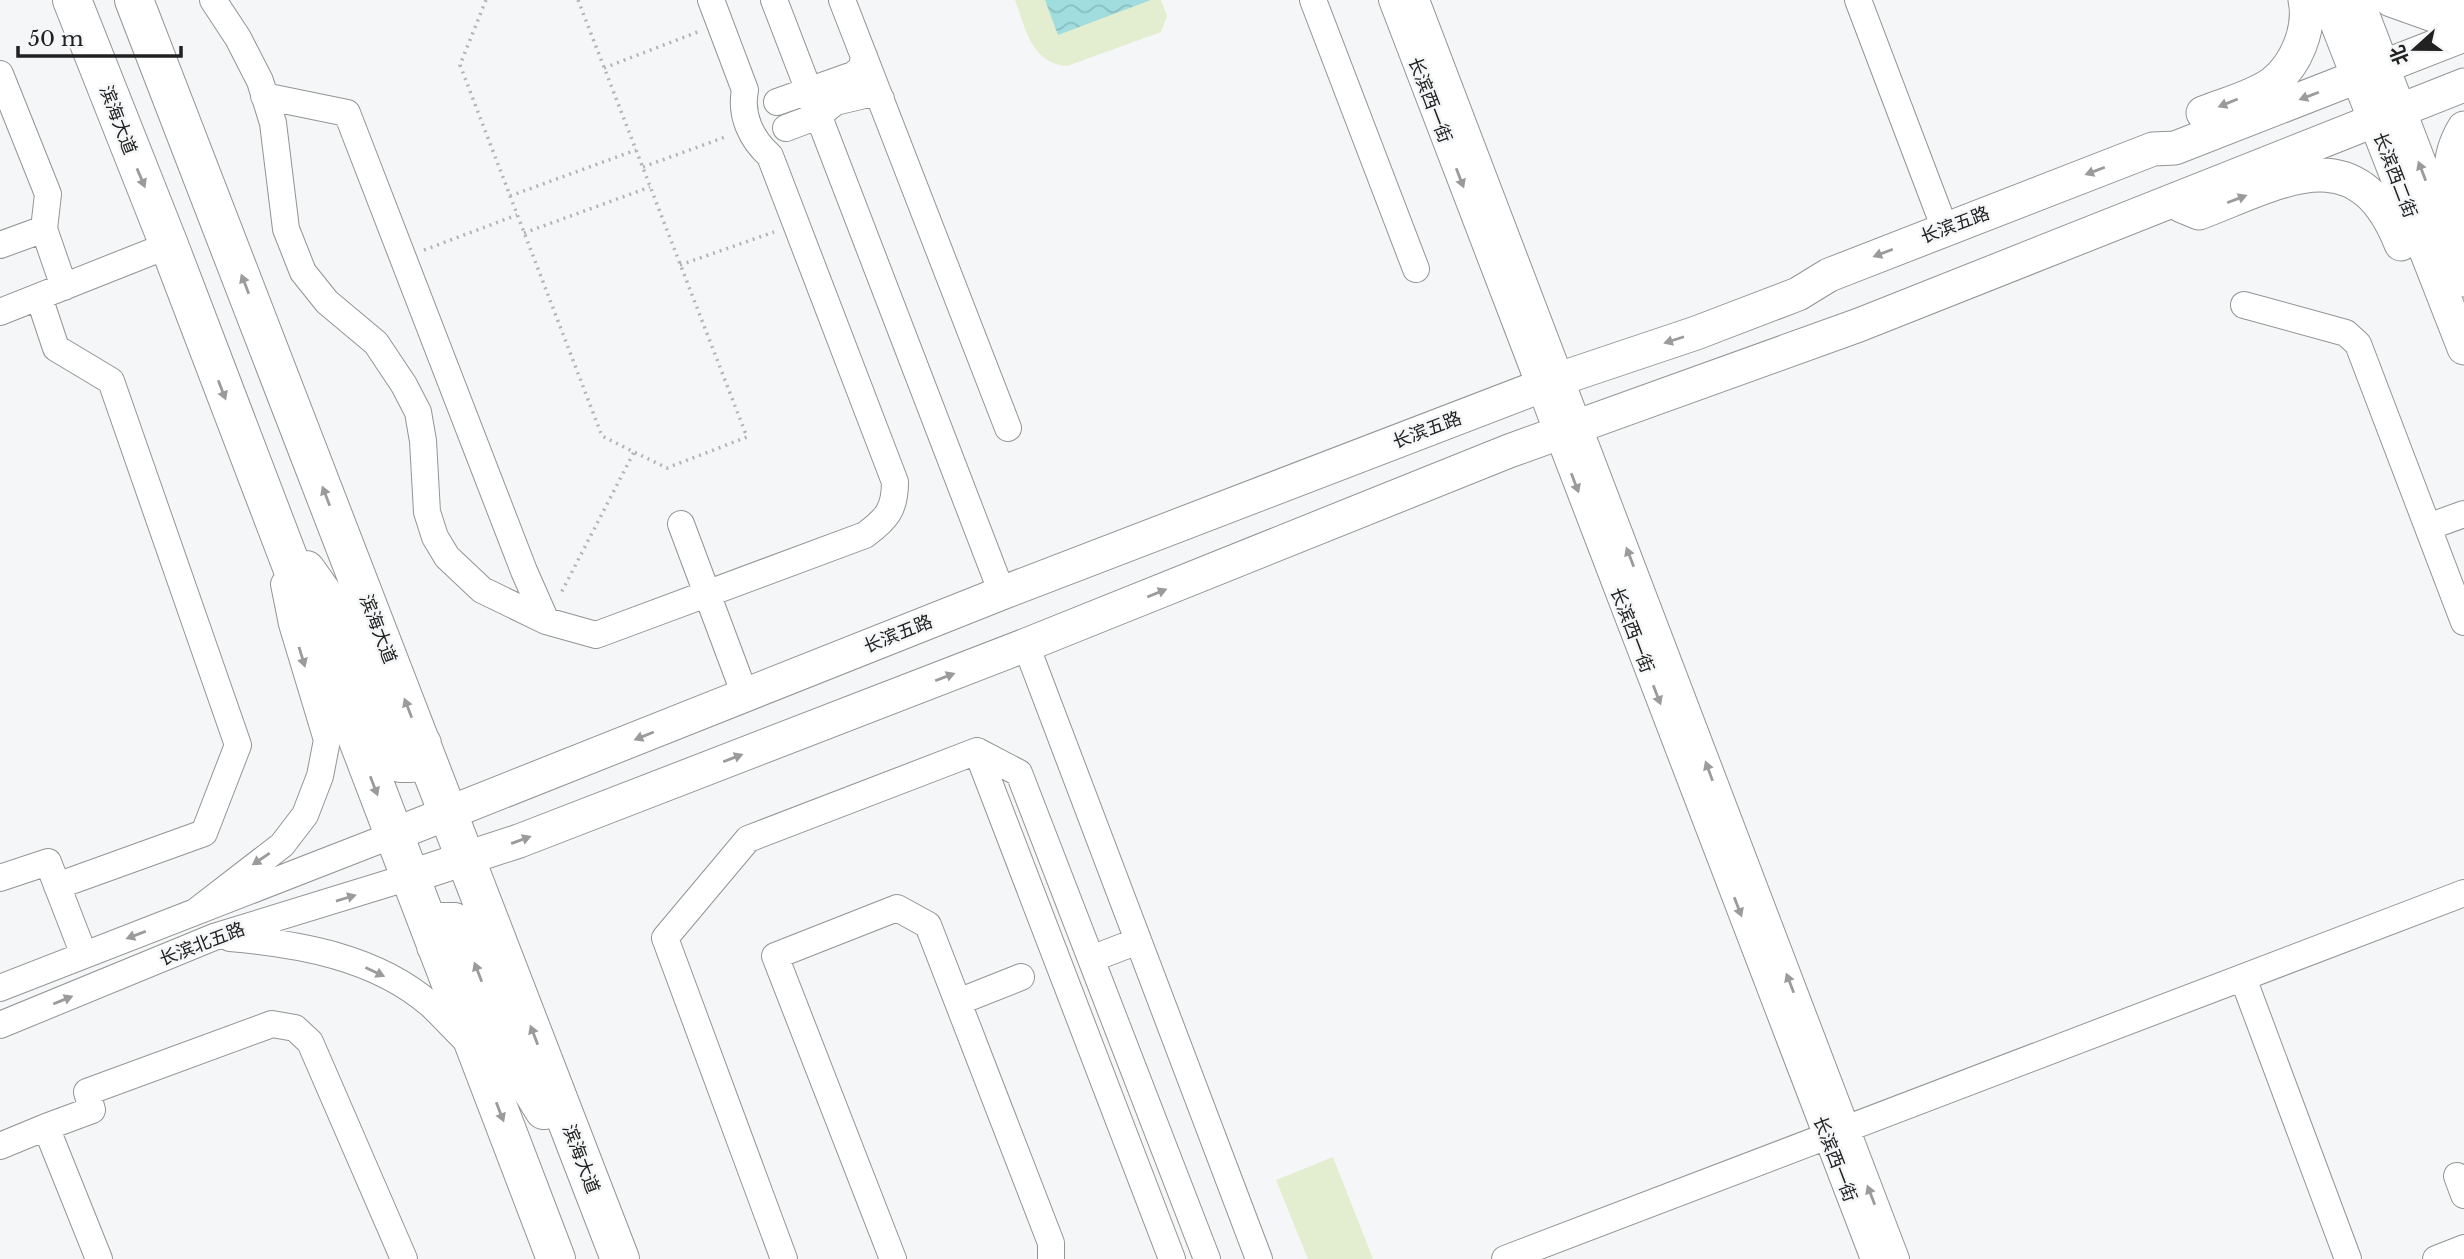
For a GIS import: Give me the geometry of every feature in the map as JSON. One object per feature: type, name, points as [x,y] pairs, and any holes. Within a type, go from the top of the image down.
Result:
[{"type":"highway","name":"滨海大道","points":[[72,0],[169,245],[271,519],[556,1259]]},
{"type":"highway","name":"滨海大道","points":[[135,0],[620,1259]]},
{"type":"highway","points":[[271,519],[340,618],[393,754],[401,763],[411,763],[417,758],[422,744]]},
{"type":"highway","points":[[436,946],[436,931],[441,922],[454,922],[462,930],[509,1054],[590,1183]]},
{"type":"main road","points":[[2153,149],[2168,127],[2274,82],[2289,65],[2304,36],[2307,16],[2305,0]]},
{"type":"main road","name":"长滨西二街","points":[[2328,0],[2370,73],[2450,316],[2464,348]]},
{"type":"main road","name":"长滨西二街","points":[[2357,0],[2370,73]]},
{"type":"main road","points":[[2391,0],[2462,28],[2451,50],[2451,68],[2464,78]]},
{"type":"main road","name":"长滨五路","points":[[393,835],[1002,593],[1550,382],[1785,299],[1829,275],[1945,229],[2153,149],[2175,148],[2370,73],[2462,28]]},
{"type":"main road","points":[[409,877],[562,824],[1026,645],[1569,430],[1737,372],[2464,86]]},
{"type":"main road","name":"长滨西二街","points":[[2386,116],[2464,280]]},
{"type":"main road","points":[[2464,128],[2454,150],[2450,176],[2464,225]]},
{"type":"main road","points":[[2174,202],[2199,213],[2301,176],[2321,174],[2344,178],[2365,189],[2383,207],[2420,294],[2450,316]]},
{"type":"main road","points":[[548,775],[539,793],[539,809],[562,824]]},
{"type":"street","points":[[213,0],[238,38],[264,96],[272,123],[286,229],[303,272],[327,302],[376,343],[418,412],[423,441],[427,512],[435,537],[447,557],[482,590],[546,621],[596,635],[865,535],[884,520],[895,503],[895,482],[770,156],[755,140],[750,128],[744,107],[746,90],[715,12]]},
{"type":"street","points":[[774,0],[1002,593]]},
{"type":"street","points":[[842,0],[1008,428]]},
{"type":"street","points":[[1313,0],[1416,269]]},
{"type":"street","name":"长滨西一街","points":[[1392,0],[1569,430],[1837,1134],[1874,1259]]},
{"type":"street","name":"长滨西一街","points":[[1416,0],[1550,382]]},
{"type":"street","points":[[1858,0],[1945,229]]},
{"type":"street","points":[[746,90],[777,102],[853,75],[862,68],[864,56]]},
{"type":"street","points":[[0,74],[48,194],[44,229],[64,287]]},
{"type":"street","points":[[786,128],[818,116],[835,102],[861,94],[873,93],[881,99]]},
{"type":"street","points":[[264,96],[347,113],[524,571],[546,621]]},
{"type":"street","points":[[770,156],[781,146],[786,128],[777,102]]},
{"type":"street","points":[[0,113],[23,132]]},
{"type":"street","points":[[0,245],[44,229]]},
{"type":"street","points":[[0,312],[169,245]]},
{"type":"street","points":[[39,297],[56,348],[111,381],[238,745],[204,833],[57,886]]},
{"type":"street","points":[[2244,305],[2346,333],[2358,344],[2428,527],[2453,559],[2464,622]]},
{"type":"street","points":[[2428,527],[2464,514]]},
{"type":"street","points":[[199,909],[282,845],[305,815],[320,776],[327,740],[292,624],[271,519]]},
{"type":"street","points":[[681,524],[746,695]]},
{"type":"street","points":[[1026,645],[1259,1259]]},
{"type":"street","points":[[977,751],[1172,1259]]},
{"type":"street","points":[[784,1259],[665,938],[748,839],[977,751],[1019,773],[1207,1259]]},
{"type":"street","name":"长滨北五路","points":[[0,988],[393,835]]},
{"type":"street","points":[[0,878],[48,862],[84,955]]},
{"type":"street","name":"长滨北五路","points":[[0,1025],[214,937],[409,877]]},
{"type":"street","points":[[1505,1259],[2464,893]]},
{"type":"street","points":[[893,1259],[775,956],[897,908],[928,925],[1051,1243],[1051,1259]]},
{"type":"street","points":[[214,937],[292,943],[345,958],[388,978],[429,1003],[476,1051]]},
{"type":"street","points":[[1091,959],[1138,941]]},
{"type":"street","points":[[958,1002],[1021,977]]},
{"type":"street","points":[[2243,978],[2348,1259]]},
{"type":"street","points":[[0,1146],[92,1110],[87,1092],[272,1024],[295,1028],[310,1042],[404,1259]]},
{"type":"street","points":[[46,1127],[99,1259]]},
{"type":"street","name":"长滨西一街","points":[[1837,1134],[1896,1259]]},
{"type":"street","points":[[2436,1259],[2464,1248]]},
{"type":"path","points":[[486,0],[460,65],[602,436],[667,468],[747,437],[578,0]]},
{"type":"path","points":[[604,68],[715,12]]},
{"type":"path","points":[[642,167],[750,128]]},
{"type":"path","points":[[510,196],[636,150]]},
{"type":"path","points":[[524,233],[650,187]]},
{"type":"path","points":[[403,258],[517,215]]},
{"type":"path","points":[[680,265],[796,224]]},
{"type":"path","points":[[546,621],[635,452]]},
{"type":"green space","points":[[1015,0],[1161,0],[1167,16],[1161,32],[1067,66],[1045,58],[1038,51],[1027,33]]},
{"type":"green space","points":[[1333,1157],[1373,1259],[1308,1259],[1276,1180]]},
{"type":"water","points":[[1045,0],[1151,0],[1058,35]]}]
